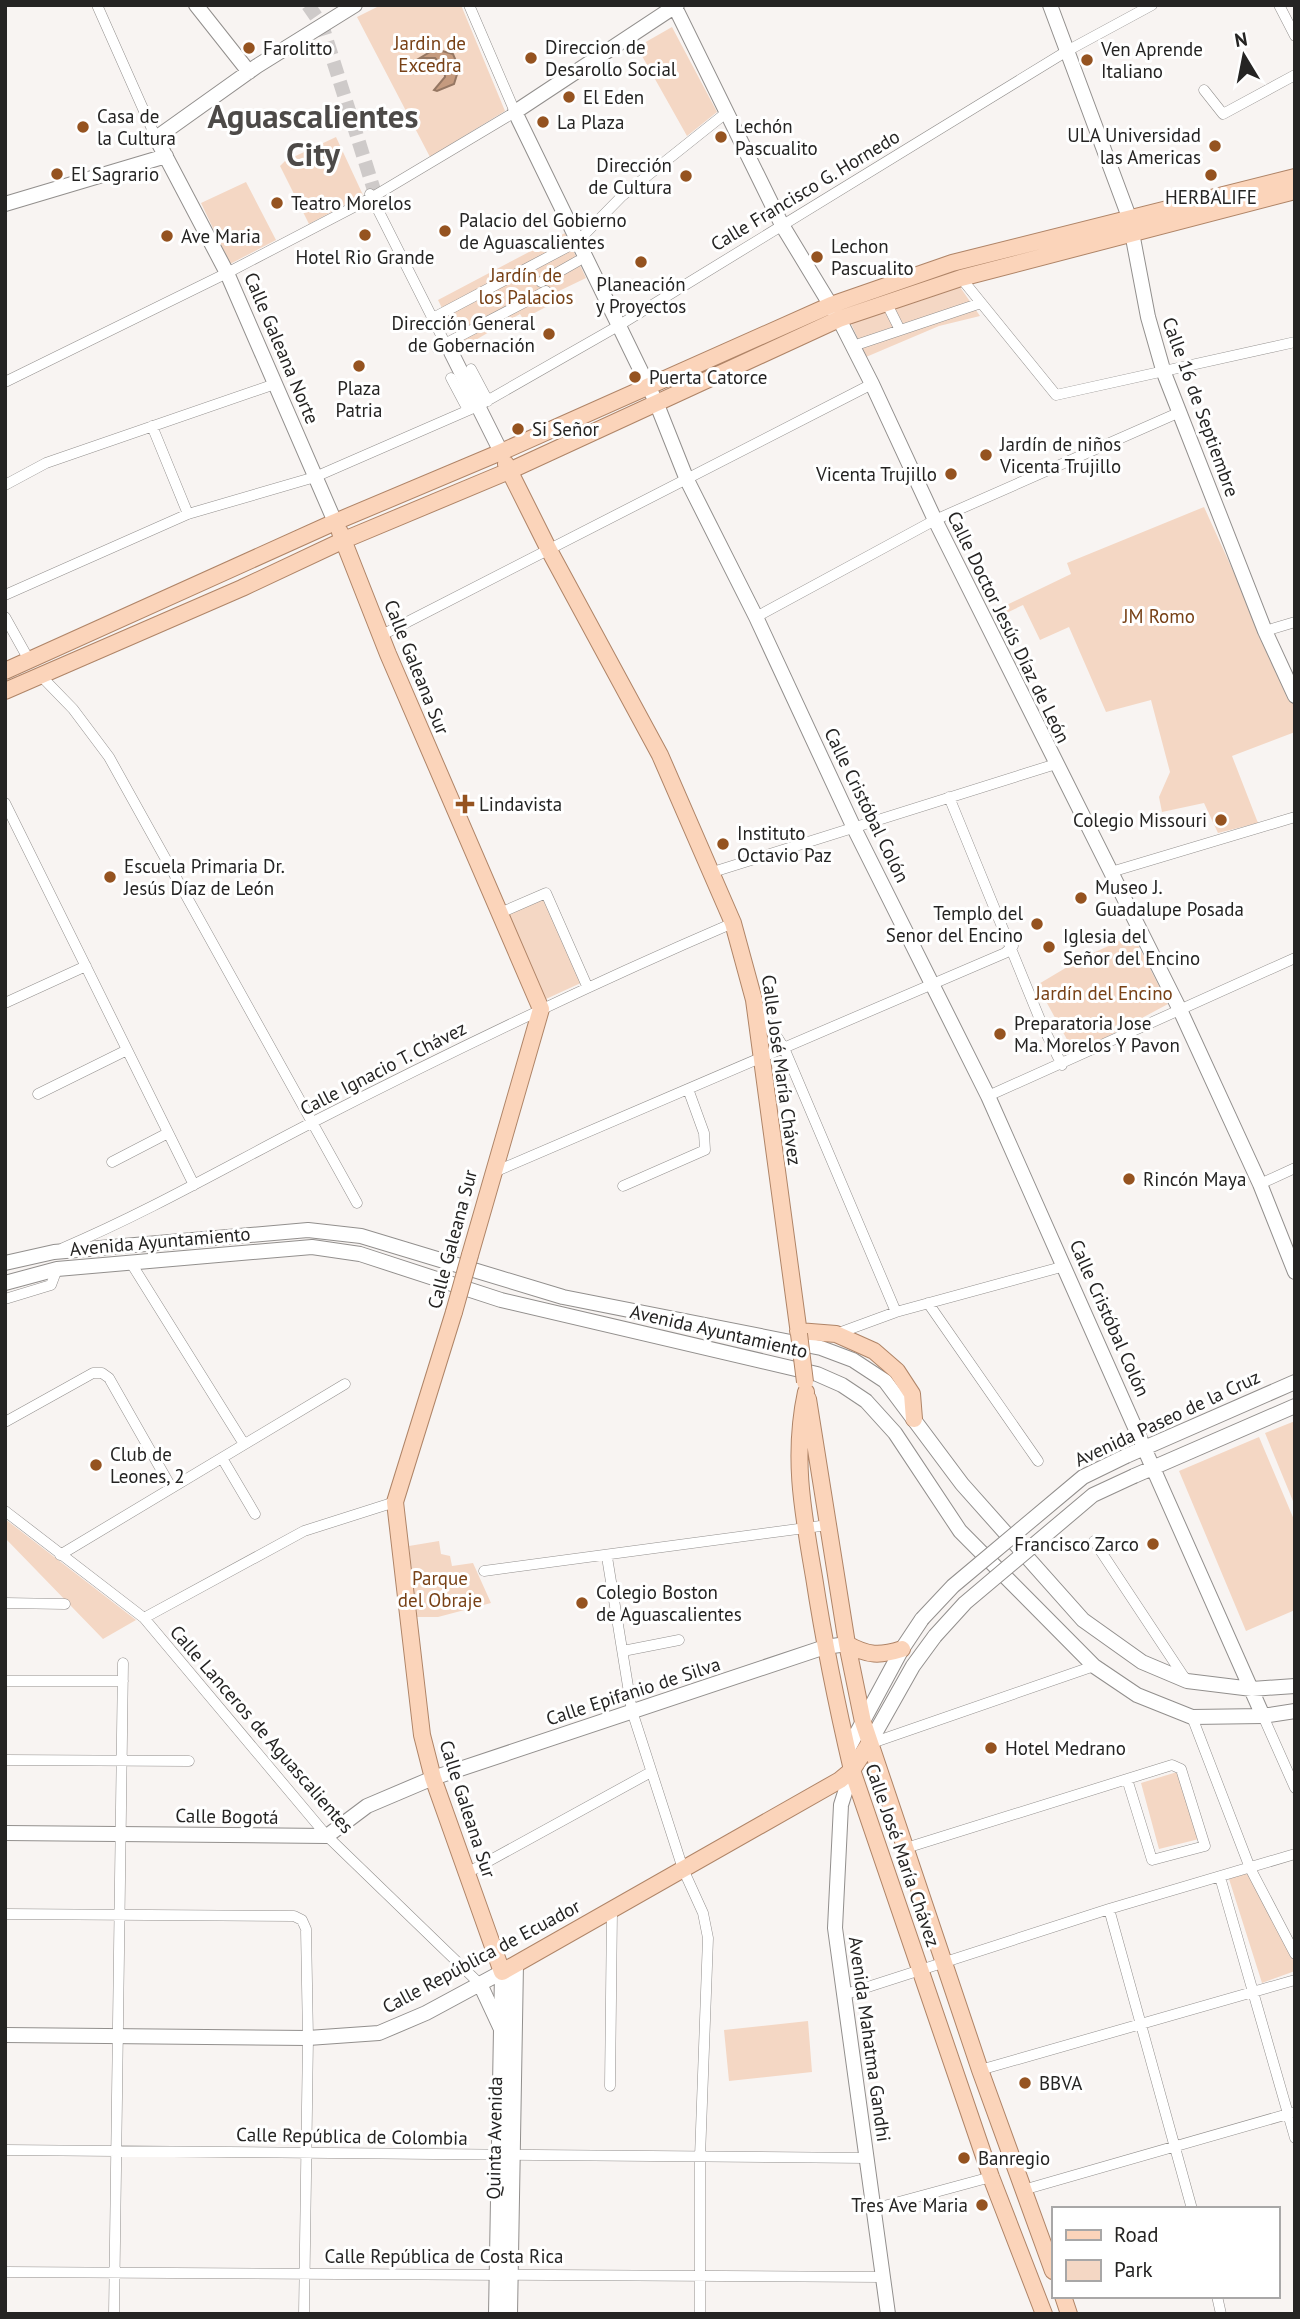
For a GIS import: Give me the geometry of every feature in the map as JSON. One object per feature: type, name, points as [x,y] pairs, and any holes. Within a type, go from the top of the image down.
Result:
[{"type":"main road","points":[[196,5],[249,72]]},
{"type":"main road","points":[[156,138],[249,72],[355,5]]},
{"type":"main road","name":"Calle 16 de Septiembre","points":[[1050,5],[1131,224],[1148,317],[1164,373],[1265,631],[1295,696]]},
{"type":"main road","points":[[515,112],[675,6]]},
{"type":"main road","name":"Calle Doctor Jesús Díaz de León","points":[[675,6],[782,225],[853,346],[935,520],[1181,1012],[1260,1184],[1295,1272]]},
{"type":"main road","name":"Calle Cristóbal Colón","points":[[515,112],[574,244],[648,385],[687,480],[756,617],[854,828],[988,1096],[1264,1716]]},
{"type":"main road","name":"Calle Galeana Norte","points":[[156,138],[227,273],[314,477],[344,540]]},
{"type":"main road","points":[[5,204],[166,156]]},
{"type":"main road","points":[[5,691],[242,588],[344,540],[509,471],[656,402],[835,312],[961,278],[1131,224],[1295,177]]},
{"type":"main road","points":[[5,671],[648,385],[952,263],[1295,191]]},
{"type":"main road","points":[[444,348],[478,405],[501,452]]},
{"type":"main road","name":"Calle José María Chávez","points":[[501,452],[549,550],[660,755],[733,923],[754,1000],[806,1387],[847,1644],[863,1722],[980,2070],[1052,2268]]},
{"type":"main road","name":"Calle Galeana Sur","points":[[344,540],[380,636],[541,1009],[454,1312],[395,1502],[422,1735],[433,1778],[467,1873],[509,1968]]},
{"type":"main road","name":"Avenida Ayuntamiento","points":[[5,1263],[54,1252],[308,1230],[361,1236],[563,1297],[821,1348],[853,1360],[885,1381],[962,1484],[1083,1620],[1142,1662],[1187,1681],[1252,1689],[1295,1686]]},
{"type":"main road","name":"Avenida Ayuntamiento","points":[[5,1283],[57,1269],[312,1247],[360,1254],[501,1300],[817,1374],[842,1385],[866,1401],[895,1433],[960,1531],[1094,1666],[1137,1695],[1192,1717],[1264,1716],[1295,1712]]},
{"type":"main road","points":[[798,1333],[836,1334],[873,1351],[897,1371],[912,1394],[914,1419]]},
{"type":"main road","name":"Avenida Paseo de la Cruz","points":[[847,1751],[902,1649],[922,1619],[953,1586],[1083,1477],[1295,1382]]},
{"type":"main road","name":"Calle José María Chávez","points":[[806,1387],[798,1471],[825,1647],[847,1751],[991,2177],[1044,2314]]},
{"type":"main road","name":"Avenida Paseo de la Cruz","points":[[852,1770],[913,1667],[935,1636],[965,1603],[1093,1495],[1295,1406]]},
{"type":"main road","points":[[847,1644],[864,1654],[881,1656],[902,1649]]},
{"type":"main road","name":"Calle Epifanio de Silva","points":[[433,1778],[825,1647],[847,1644]]},
{"type":"main road","name":"Calle República de Ecuador","points":[[5,2035],[309,2038],[379,2033],[426,2013],[509,1968],[840,1780],[852,1770]]},
{"type":"main road","name":"Avenida Mahatma Gandhi","points":[[852,1770],[841,1805],[835,1928],[888,2314]]},
{"type":"main road","points":[[327,1836],[367,1806],[433,1778]]},
{"type":"main road","name":"Calle Bogotá","points":[[5,1833],[327,1836]]},
{"type":"main road","name":"Quinta Avenida","points":[[506,2155],[501,2030],[509,1968]]},
{"type":"main road","name":"Quinta Avenida","points":[[509,1968],[504,2274],[510,2314]]},
{"type":"main road","points":[[480,1984],[501,2030]]},
{"type":"main road","name":"Quinta Avenida","points":[[496,2314],[504,2274]]},
{"type":"street","points":[[97,5],[156,138]]},
{"type":"street","points":[[5,382],[227,273],[312,228],[515,112],[469,5]]},
{"type":"street","name":"Calle Francisco G. Hornedo","points":[[5,595],[188,514],[314,477],[478,405],[618,326],[1067,51],[1152,5]]},
{"type":"street","points":[[1279,5],[1295,36]]},
{"type":"street","points":[[1205,89],[1223,114],[1295,75]]},
{"type":"street","points":[[433,318],[574,244],[622,196],[726,113]]},
{"type":"street","points":[[370,195],[433,318],[444,348],[543,287],[578,261]]},
{"type":"street","points":[[961,278],[1056,395],[1295,342]]},
{"type":"street","points":[[853,346],[899,328],[981,303]]},
{"type":"street","points":[[889,308],[899,328]]},
{"type":"street","points":[[471,369],[478,405]]},
{"type":"street","points":[[452,378],[478,405]]},
{"type":"street","points":[[5,485],[46,463],[275,384]]},
{"type":"street","points":[[380,636],[872,384]]},
{"type":"street","points":[[756,617],[935,520],[1180,412]]},
{"type":"street","points":[[152,426],[188,514]]},
{"type":"street","points":[[5,617],[29,660]]},
{"type":"street","points":[[1265,631],[1295,622]]},
{"type":"street","points":[[40,675],[73,709],[109,757],[357,1203]]},
{"type":"street","points":[[713,873],[1056,764]]},
{"type":"street","points":[[949,797],[1013,946],[1043,1027],[1062,1065]]},
{"type":"street","points":[[5,803],[194,1185]]},
{"type":"street","points":[[1111,872],[1295,817]]},
{"type":"street","points":[[500,913],[546,893],[587,986]]},
{"type":"street","name":"Calle Ignacio T. Chávez","points":[[54,1252],[120,1223],[313,1122],[587,986],[733,923]]},
{"type":"street","points":[[492,1173],[934,984],[1005,953],[1013,946]]},
{"type":"street","points":[[988,1096],[1181,1012],[1295,958]]},
{"type":"street","points":[[5,1003],[86,966]]},
{"type":"street","points":[[754,1000],[784,1048],[896,1312]]},
{"type":"street","points":[[38,1094],[127,1050]]},
{"type":"street","points":[[623,1185],[705,1150],[704,1133],[688,1089]]},
{"type":"street","points":[[112,1161],[168,1133]]},
{"type":"street","points":[[1260,1184],[1295,1168]]},
{"type":"street","points":[[131,1263],[244,1444]]},
{"type":"street","points":[[836,1334],[896,1312],[1065,1266]]},
{"type":"street","points":[[5,1299],[51,1285],[57,1269]]},
{"type":"street","points":[[928,1303],[1038,1461]]},
{"type":"street","points":[[5,1423],[93,1373],[102,1373],[109,1378],[171,1486]]},
{"type":"street","points":[[60,1555],[345,1384]]},
{"type":"street","points":[[222,1458],[255,1514]]},
{"type":"street","points":[[144,1618],[304,1531],[395,1502]]},
{"type":"street","name":"Calle Lanceros de Aguascalientes","points":[[5,1511],[144,1618],[327,1836],[480,1984]]},
{"type":"street","points":[[484,1571],[607,1557],[828,1525]]},
{"type":"street","points":[[1094,1541],[1187,1681]]},
{"type":"street","points":[[607,1557],[632,1711],[683,1869],[703,1913],[708,1938],[700,2157],[699,2314]]},
{"type":"street","points":[[5,1604],[65,1604]]},
{"type":"street","points":[[622,1651],[679,1640]]},
{"type":"street","points":[[114,2314],[122,1915],[120,1834],[123,1663]]},
{"type":"street","points":[[869,1744],[1094,1666]]},
{"type":"street","points":[[5,1681],[123,1681]]},
{"type":"street","name":"Calle Cristóbal Colón","points":[[1264,1716],[1295,1788]]},
{"type":"street","points":[[1192,1717],[1250,1868],[1295,1954]]},
{"type":"street","points":[[5,1760],[189,1761]]},
{"type":"street","points":[[906,1848],[1127,1779],[1177,1765],[1205,1846],[1157,1861],[1149,1856],[1127,1779]]},
{"type":"street","points":[[467,1873],[651,1772]]},
{"type":"street","points":[[843,1995],[1109,1909],[1295,1854]]},
{"type":"street","points":[[1220,1877],[1291,2113],[1295,2137]]},
{"type":"street","points":[[1109,1909],[1191,2207]]},
{"type":"street","points":[[610,2086],[612,1910]]},
{"type":"street","points":[[5,1914],[294,1916],[302,1920],[306,1929],[309,2038],[304,2314]]},
{"type":"street","points":[[980,2070],[1295,1980]]},
{"type":"street","points":[[1023,2190],[1291,2113]]},
{"type":"street","name":"Calle República de Colombia","points":[[5,2150],[866,2158]]},
{"type":"street","points":[[873,2209],[991,2177]]},
{"type":"street","name":"Calle República de Costa Rica","points":[[5,2272],[882,2277]]},
{"type":"green space","name":"Jardin de Excedra","points":[[381,5],[461,5],[505,111],[430,157],[357,17]]},
{"type":"green space","points":[[672,27],[717,112],[687,136],[637,47]]},
{"type":"green space","points":[[336,137],[363,195],[309,224],[280,166],[285,161]]},
{"type":"green space","points":[[246,182],[276,240],[230,264],[201,203]]},
{"type":"green space","name":"Jardín de los Palacios","points":[[565,233],[586,278],[559,291],[563,298],[523,319],[520,314],[462,348],[438,300]]},
{"type":"green space","points":[[958,284],[980,316],[939,326],[866,357],[850,321]]},
{"type":"green space","name":"JM Romo","points":[[1204,507],[1295,707],[1295,732],[1232,756],[1258,823],[1218,833],[1204,803],[1162,812],[1159,797],[1170,772],[1151,700],[1106,712],[1069,627],[1040,640],[1023,605],[998,617],[994,611],[1071,574],[1067,563]]},
{"type":"green space","points":[[543,897],[583,982],[546,999],[506,914]]},
{"type":"green space","name":"Jardín del Encino","points":[[1133,935],[1168,1004],[1075,1054],[1037,985],[1084,957]]},
{"type":"green space","points":[[1295,1421],[1295,1506],[1265,1433]]},
{"type":"green space","points":[[1259,1437],[1295,1522],[1295,1610],[1246,1631],[1179,1471]]},
{"type":"green space","points":[[5,1519],[136,1620],[103,1639],[5,1538]]},
{"type":"green space","name":"Parque del Obraje","points":[[439,1541],[441,1554],[450,1556],[452,1566],[473,1563],[491,1603],[438,1617],[417,1617],[409,1546]]},
{"type":"green space","points":[[1177,1772],[1199,1839],[1159,1849],[1141,1783]]},
{"type":"green space","points":[[1250,1872],[1295,1962],[1295,1971],[1262,1983],[1229,1879]]},
{"type":"green space","points":[[808,2021],[812,2072],[729,2081],[724,2030]]},
{"type":"shaded area","points":[[435,49],[453,54],[459,68],[454,84],[437,91],[434,90],[445,77],[444,67],[435,58],[420,58]]},
{"type":"tunnel","points":[[308,5],[322,25],[379,206]]},
{"type":"place","name":"Farolitto","points":[[249,48]]},
{"type":"place","name":"Direccion de Desarollo Social","points":[[531,58]]},
{"type":"place","name":"Ven Aprende Italiano","points":[[1087,60]]},
{"type":"place","name":"El Eden","points":[[569,97]]},
{"type":"place","name":"La Plaza","points":[[543,122]]},
{"type":"place","name":"Casa de la Cultura","points":[[83,127]]},
{"type":"place","name":"Lechón Pascualito","points":[[721,137]]},
{"type":"place","name":"ULA Universidad las Americas","points":[[1215,146]]},
{"type":"place","name":"El Sagrario","points":[[57,174]]},
{"type":"place","name":"HERBALIFE","points":[[1211,175]]},
{"type":"place","name":"Dirección de Cultura","points":[[686,176]]},
{"type":"place","name":"Teatro Morelos","points":[[277,203]]},
{"type":"place","name":"Palacio del Gobierno de Aguascalientes","points":[[445,231]]},
{"type":"place","name":"Hotel Rio Grande","points":[[365,235]]},
{"type":"place","name":"Ave Maria","points":[[167,236]]},
{"type":"place","name":"Lechon Pascualito","points":[[817,257]]},
{"type":"place","name":"Planeación y Proyectos","points":[[641,262]]},
{"type":"place","name":"Dirección General de Gobernación","points":[[549,334]]},
{"type":"place","name":"Plaza Patria","points":[[359,366]]},
{"type":"place","name":"Puerta Catorce","points":[[635,377]]},
{"type":"place","name":"Si Señor","points":[[518,429]]},
{"type":"place","name":"Jardín de niños Vicenta Trujillo","points":[[986,455]]},
{"type":"place","name":"Vicenta Trujillo","points":[[951,474]]},
{"type":"place","name":"Lindavista","points":[[465,804]]},
{"type":"place","name":"Colegio Missouri","points":[[1221,820]]},
{"type":"place","name":"Instituto Octavio Paz","points":[[723,844]]},
{"type":"place","name":"Escuela Primaria Dr. Jesús Díaz de León","points":[[110,877]]},
{"type":"place","name":"Museo J. Guadalupe Posada","points":[[1081,898]]},
{"type":"place","name":"Templo del Senor del Encino","points":[[1037,924]]},
{"type":"place","name":"Iglesia del Señor del Encino","points":[[1049,947]]},
{"type":"place","name":"Preparatoria Jose Ma. Morelos Y Pavon","points":[[1000,1034]]},
{"type":"place","name":"Rincón Maya","points":[[1129,1179]]},
{"type":"place","name":"Club de Leones, 2","points":[[96,1465]]},
{"type":"place","name":"Francisco Zarco","points":[[1153,1544]]},
{"type":"place","name":"Colegio Boston de Aguascalientes","points":[[582,1603]]},
{"type":"place","name":"Hotel Medrano","points":[[991,1748]]},
{"type":"place","name":"BBVA","points":[[1025,2083]]},
{"type":"place","name":"Banregio","points":[[964,2158]]},
{"type":"place","name":"Tres Ave Maria","points":[[982,2205]]},
{"type":"district","name":"Aguascalientes City","points":[[313,134]]}]
